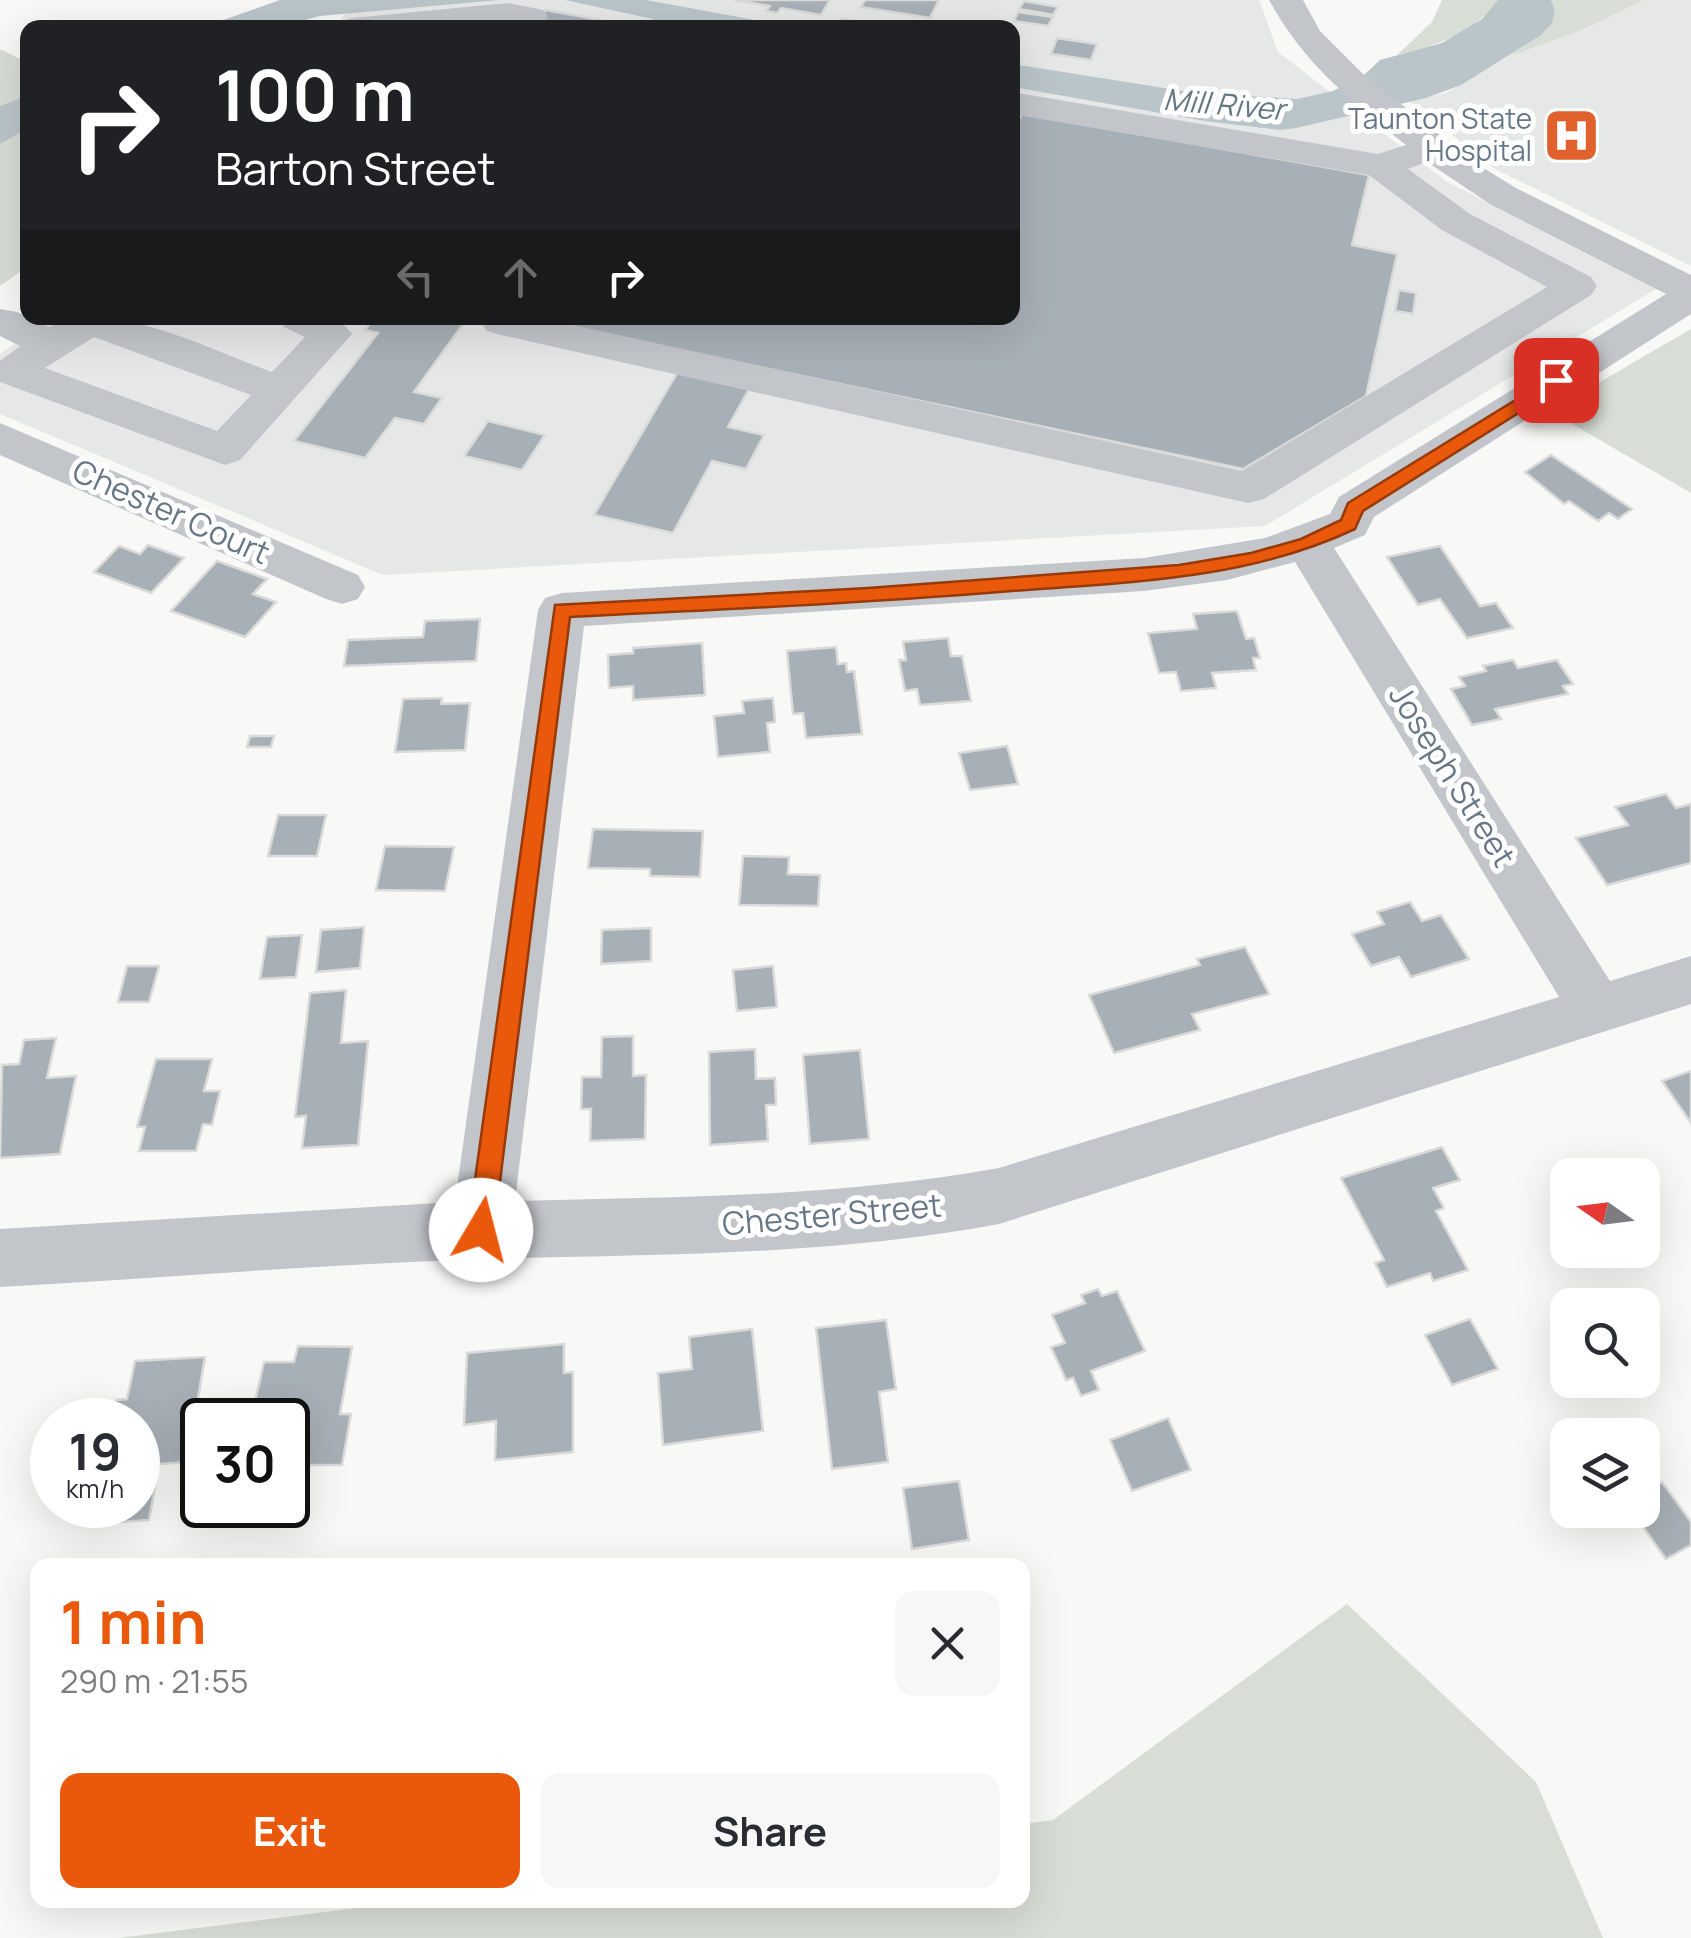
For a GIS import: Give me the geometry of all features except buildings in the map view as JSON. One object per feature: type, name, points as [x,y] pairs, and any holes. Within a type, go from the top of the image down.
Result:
[{"type":"street","points":[[481,1230],[562,610],[868,596],[1179,572],[1251,560],[1308,544],[1349,524],[1355,508],[1691,293],[1487,187],[1432,148],[1348,80],[1306,36],[1286,0]]},
{"type":"street","points":[[436,20],[508,13],[531,17]]},
{"type":"street","points":[[514,325],[1248,488],[1577,286],[1456,222],[1380,166],[1020,103]]},
{"type":"street","points":[[1380,166],[1432,148]]},
{"type":"street","points":[[23,325],[49,344]]},
{"type":"street","points":[[86,325],[49,344],[13,372],[226,450],[330,334],[312,325]]},
{"type":"street","points":[[100,325],[280,390]]},
{"type":"street","name":"Chester Court","points":[[0,438],[342,587]]},
{"type":"street","name":"Joseph Street","points":[[1308,544],[1597,1008]]},
{"type":"street","name":"Chester Street","points":[[0,1258],[481,1230],[834,1221],[892,1216],[1018,1190],[1691,980]]},
{"type":"shaded area","points":[[353,0],[1259,0],[1278,52],[1446,181],[1656,289],[1265,526],[383,575],[0,414],[0,354],[41,325],[1020,325],[1020,20],[341,20]]},
{"type":"shaded area","points":[[1442,0],[1498,0],[1467,29],[1425,48],[1397,55],[1432,22]]},
{"type":"shaded area","points":[[1551,0],[1644,0],[1582,30],[1506,58],[1540,36],[1555,10]]},
{"type":"shaded area","name":"Taunton State Hospital","points":[[1644,0],[1691,0],[1691,266],[1495,169],[1408,100],[1446,93],[1506,58],[1582,30]]},
{"type":"shaded area","points":[[0,49],[20,59],[20,272],[0,286]]},
{"type":"shaded area","points":[[1691,329],[1691,493],[1550,411]]},
{"type":"shaded area","points":[[1347,1604],[1536,1782],[1603,1938],[119,1938],[356,1908],[1030,1908],[1030,1823],[1053,1820]]},
{"type":"water","points":[[280,0],[499,0],[305,20],[224,20]]},
{"type":"water","points":[[565,0],[646,0],[755,20],[652,20]]},
{"type":"water","name":"Mill River","points":[[1498,0],[1551,0],[1555,10],[1552,23],[1540,36],[1461,85],[1426,98],[1296,128],[1280,130],[1205,121],[1020,88],[1020,65],[1189,92],[1297,99],[1333,91],[1364,75],[1380,60],[1442,43],[1482,19]]},
{"type":"water","points":[[20,99],[20,133],[0,144],[0,106]]},
{"type":"place","name":"Taunton State Hospital","points":[[1571,135]]},
{"type":"route","points":[[481,1230],[562,610],[868,596],[1179,572],[1251,560],[1308,544],[1349,524],[1355,508],[1556,380]]}]
